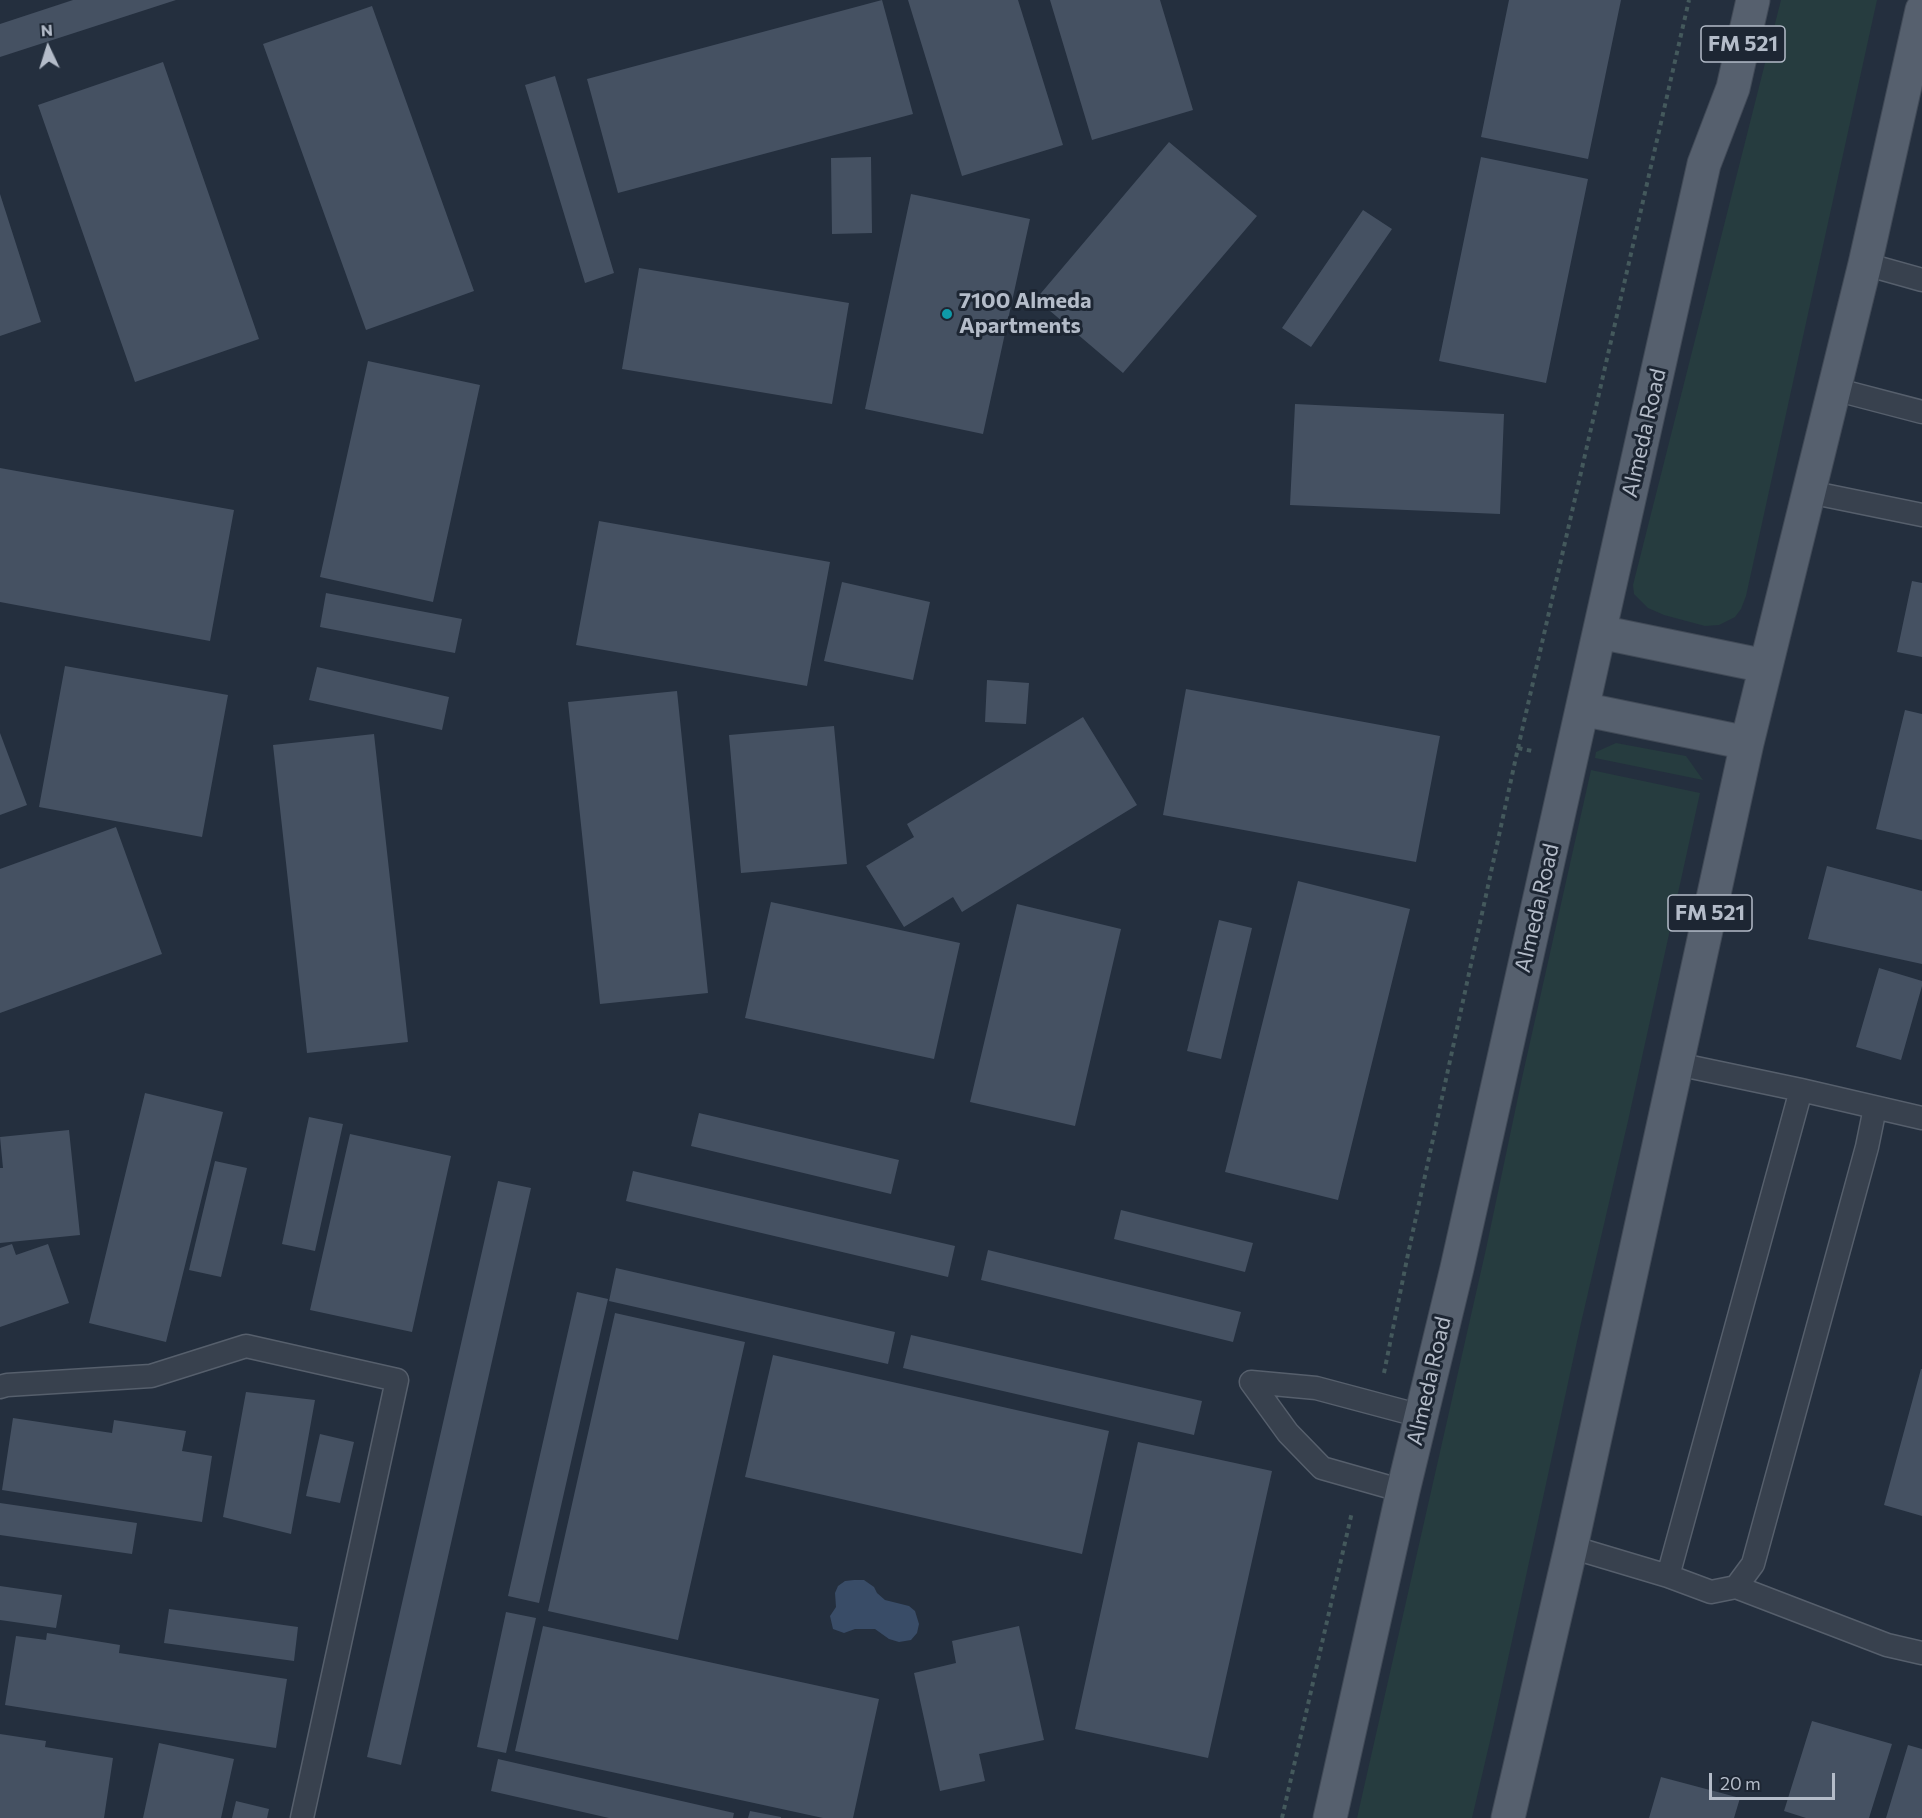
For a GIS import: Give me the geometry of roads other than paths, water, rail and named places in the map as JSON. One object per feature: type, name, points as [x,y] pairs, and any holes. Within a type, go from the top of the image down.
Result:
[{"type":"main road","name":"Almeda Road","points":[[1330,1818],[1403,1491],[1460,1256],[1704,164],[1733,88],[1753,0]]},
{"type":"main road","name":"FM 521","points":[[1508,1818],[1747,742],[1865,264],[1922,10]]},
{"type":"main road","points":[[1600,632],[1765,666]]},
{"type":"main road","points":[[1582,709],[1747,742]]},
{"type":"lane","points":[[1865,264],[1922,280]]},
{"type":"lane","points":[[1834,389],[1922,412]]},
{"type":"lane","points":[[1809,492],[1922,515]]},
{"type":"lane","points":[[1677,1064],[1922,1118]]},
{"type":"lane","points":[[1668,1576],[1802,1090]]},
{"type":"lane","points":[[1736,1587],[1753,1564],[1864,1158],[1875,1108]]},
{"type":"lane","points":[[0,1387],[151,1376],[246,1346],[397,1380],[302,1818]]},
{"type":"lane","points":[[1403,1491],[1322,1468],[1288,1433],[1251,1382],[1316,1388],[1421,1416]]},
{"type":"lane","points":[[1570,1547],[1668,1576],[1711,1593],[1736,1587],[1887,1645],[1922,1653]]},
{"type":"water","points":[[864,1580],[874,1587],[885,1600],[909,1606],[915,1611],[919,1624],[917,1633],[911,1640],[899,1642],[889,1639],[875,1629],[855,1629],[844,1633],[833,1629],[830,1616],[836,1607],[835,1593],[838,1586],[845,1581]]},
{"type":"place","name":"7100 Almeda Apartments","points":[[947,314]]}]
